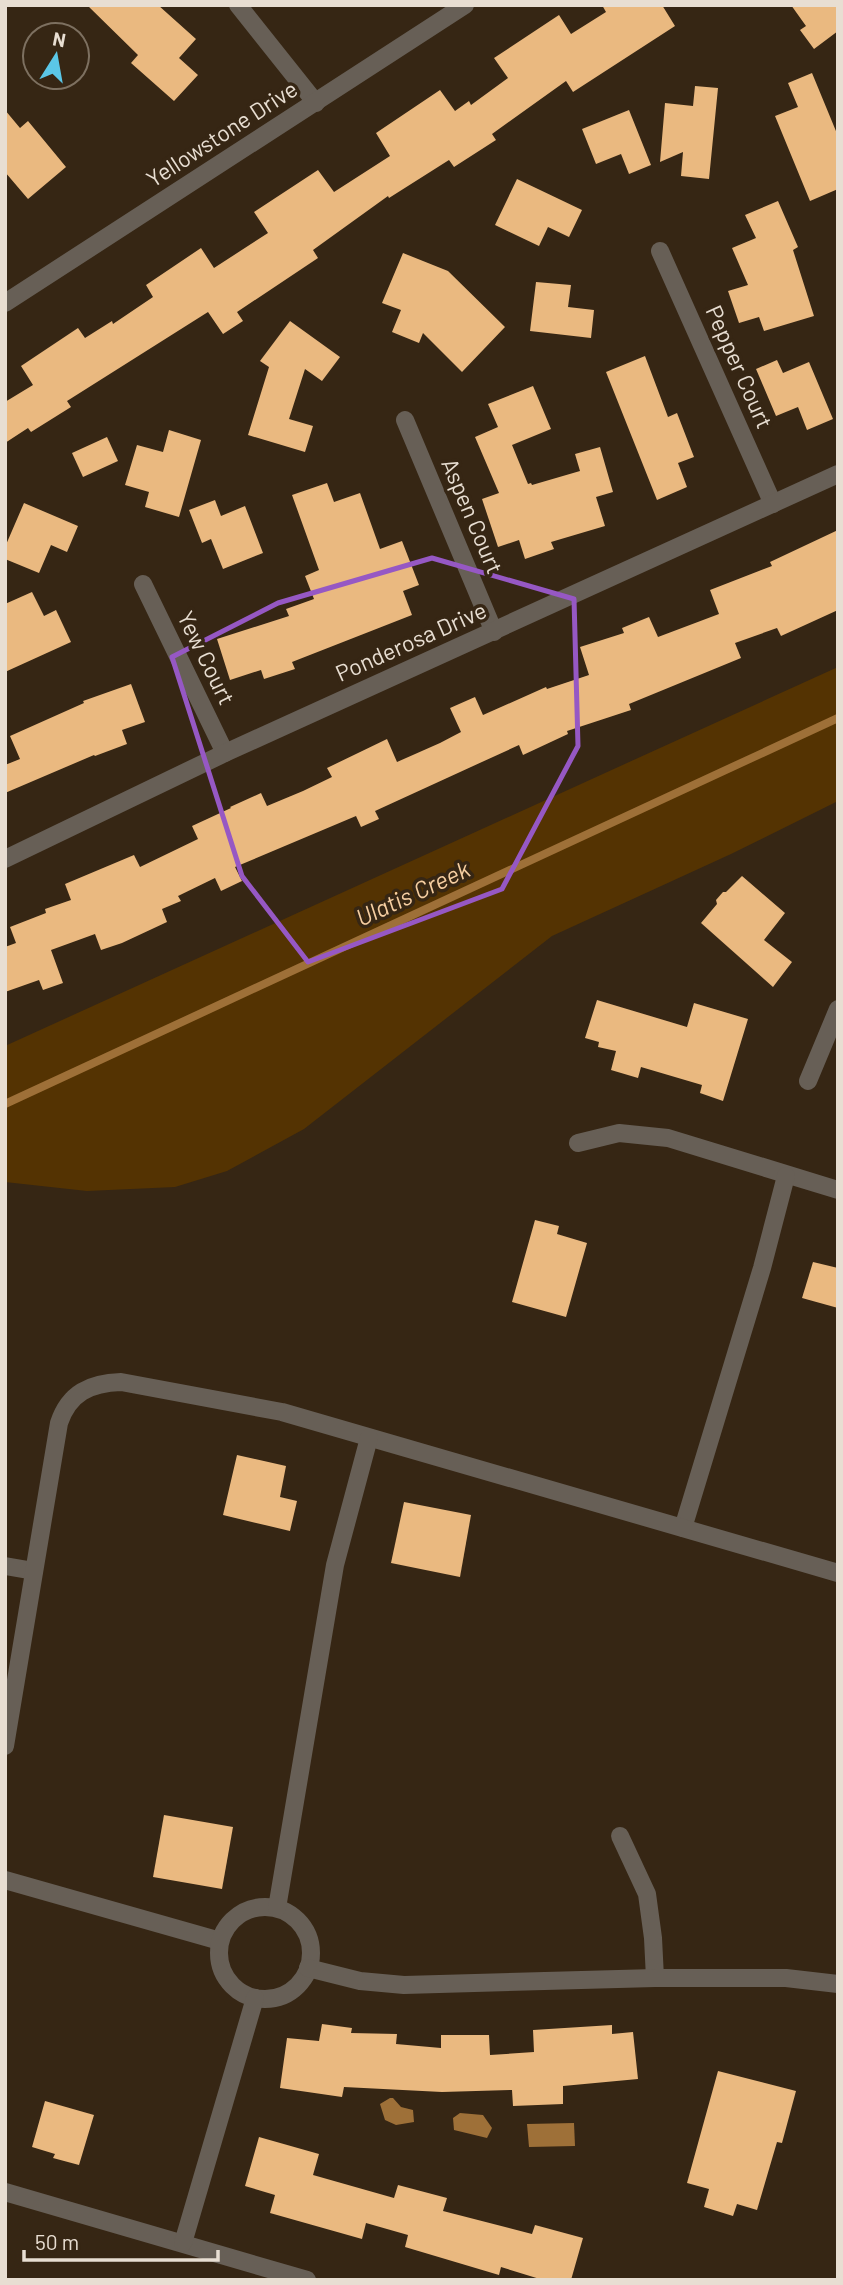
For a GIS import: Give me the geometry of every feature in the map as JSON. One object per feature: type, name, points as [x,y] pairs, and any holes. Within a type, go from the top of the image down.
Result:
[{"type":"street","points":[[238,5],[316,103]]},
{"type":"street","name":"Yellowstone Drive","points":[[8,296],[316,103],[465,5]]},
{"type":"street","name":"Pepper Court","points":[[660,251],[773,504]]},
{"type":"street","name":"Aspen Court","points":[[405,420],[495,632]]},
{"type":"street","name":"Ponderosa Drive","points":[[5,859],[225,753],[838,474]]},
{"type":"street","name":"Yew Court","points":[[143,584],[225,753]]},
{"type":"street","points":[[808,1082],[838,1009]]},
{"type":"street","points":[[579,1143],[619,1133],[668,1138],[838,1190]]},
{"type":"street","points":[[683,1528],[762,1268],[786,1176]]},
{"type":"street","points":[[5,1745],[60,1423],[64,1410],[76,1395],[88,1387],[104,1382],[121,1382],[282,1412],[838,1573]]},
{"type":"street","points":[[277,1908],[335,1565],[369,1438]]},
{"type":"street","points":[[5,1566],[34,1571]]},
{"type":"street","points":[[621,1836],[647,1894],[655,1978]]},
{"type":"street","points":[[5,1880],[220,1941]]},
{"type":"street","points":[[262,1907],[277,1908],[300,1923],[307,1935],[311,1948],[308,1968],[295,1987],[283,1995],[269,1999],[255,1998],[230,1983],[222,1971],[218,1956],[220,1941],[225,1928],[235,1917],[262,1907]]},
{"type":"street","points":[[308,1968],[360,1981],[404,1985],[655,1978],[786,1978],[838,1984]]},
{"type":"street","points":[[183,2244],[255,1998]]},
{"type":"street","points":[[5,2192],[307,2280]]},
{"type":"highlighted area","points":[[432,558],[574,599],[578,746],[502,889],[308,962],[242,876],[172,657],[278,603]]},
{"type":"shaded area","points":[[838,667],[838,801],[731,854],[552,936],[304,1129],[227,1171],[175,1187],[87,1191],[5,1182],[5,1046]]},
{"type":"shaded area","points":[[390,2098],[401,2107],[413,2110],[414,2122],[396,2125],[385,2120],[380,2104]]},
{"type":"shaded area","points":[[460,2113],[483,2115],[492,2128],[487,2138],[454,2130],[453,2118]]},
{"type":"shaded area","points":[[574,2123],[575,2146],[529,2147],[527,2124]]},
{"type":"building","points":[[87,5],[158,5],[196,39],[179,58],[198,75],[174,101],[131,63],[138,55]]},
{"type":"building","points":[[602,5],[662,5],[675,26],[573,92],[566,81],[492,134],[496,140],[454,167],[449,160],[389,198],[388,196],[313,250],[318,258],[237,312],[243,321],[223,334],[208,312],[67,401],[71,407],[31,432],[28,428],[5,443],[5,402],[33,385],[21,366],[78,328],[85,338],[112,321],[113,324],[153,297],[146,285],[201,248],[214,268],[268,233],[254,212],[318,170],[334,192],[390,156],[376,133],[440,90],[455,111],[469,101],[471,105],[508,78],[494,58],[559,15],[571,34],[606,12]]},
{"type":"building","points":[[791,5],[838,5],[838,31],[814,49],[800,30],[806,26]]},
{"type":"building","points":[[812,73],[838,136],[838,189],[810,201],[775,116],[798,107],[788,83]]},
{"type":"building","points":[[695,86],[718,88],[709,179],[681,176],[683,152],[660,162],[665,103],[693,106]]},
{"type":"building","points":[[5,110],[20,128],[28,121],[66,167],[28,199],[5,172]]},
{"type":"building","points":[[629,110],[651,165],[629,174],[621,154],[596,164],[582,129]]},
{"type":"building","points":[[517,179],[582,210],[569,237],[548,227],[539,246],[495,225]]},
{"type":"building","points":[[778,201],[798,247],[793,250],[814,316],[764,331],[759,317],[739,323],[728,291],[748,285],[732,248],[756,238],[745,215]]},
{"type":"building","points":[[403,253],[448,271],[505,327],[462,372],[423,333],[419,343],[392,332],[401,310],[382,303]]},
{"type":"building","points":[[536,282],[571,285],[568,307],[594,310],[591,338],[530,331]]},
{"type":"building","points":[[290,321],[340,357],[322,381],[305,369],[289,419],[313,426],[305,452],[248,435],[269,367],[260,361]]},
{"type":"building","points":[[645,356],[668,417],[677,413],[694,457],[678,463],[687,487],[657,500],[606,372]]},
{"type":"building","points":[[777,360],[783,373],[809,362],[833,419],[807,430],[798,407],[776,416],[756,369]]},
{"type":"building","points":[[533,386],[551,429],[512,445],[528,484],[580,471],[575,454],[600,447],[613,492],[596,497],[605,526],[551,542],[554,549],[525,559],[519,540],[498,547],[482,499],[499,493],[475,437],[498,427],[488,404]]},
{"type":"building","points":[[169,430],[201,440],[179,517],[145,507],[149,492],[125,485],[137,445],[163,452]]},
{"type":"building","points":[[107,437],[118,461],[83,477],[72,453]]},
{"type":"building","points":[[327,483],[334,502],[360,493],[380,549],[402,541],[419,585],[403,591],[412,615],[292,662],[295,669],[264,679],[261,670],[230,680],[217,639],[289,616],[286,609],[314,599],[305,576],[319,570],[292,495]]},
{"type":"building","points":[[215,500],[221,516],[245,506],[263,553],[223,569],[211,539],[202,543],[189,510]]},
{"type":"building","points":[[24,503],[78,526],[67,552],[51,545],[39,573],[5,559],[5,547]]},
{"type":"building","points":[[838,530],[838,610],[781,636],[777,628],[735,643],[741,658],[629,704],[631,710],[567,731],[568,734],[523,755],[519,745],[375,811],[379,819],[361,827],[356,816],[235,867],[242,881],[221,891],[215,878],[178,896],[181,901],[162,909],[167,922],[122,943],[101,950],[95,934],[51,950],[63,983],[43,990],[39,980],[5,992],[5,947],[16,943],[10,927],[46,913],[45,909],[71,900],[65,884],[134,855],[140,867],[198,839],[192,826],[261,793],[267,806],[303,791],[332,777],[327,768],[387,739],[397,762],[440,743],[461,732],[450,708],[475,697],[483,715],[546,687],[547,689],[589,675],[580,647],[624,633],[622,628],[649,617],[658,637],[719,614],[710,590],[772,566],[770,562]]},
{"type":"building","points":[[32,592],[44,616],[56,610],[71,642],[5,672],[5,604]]},
{"type":"building","points":[[131,684],[145,722],[122,730],[127,744],[5,793],[5,765],[20,759],[10,736],[84,703],[83,701]]},
{"type":"building","points":[[742,876],[785,913],[764,940],[792,962],[773,987],[701,923],[717,904],[716,900]]},
{"type":"building","points":[[597,1000],[687,1027],[694,1003],[748,1019],[723,1101],[700,1093],[702,1085],[641,1067],[638,1078],[611,1070],[616,1051],[598,1047],[599,1042],[585,1038]]},
{"type":"building","points":[[535,1220],[559,1226],[557,1234],[587,1243],[566,1317],[512,1302]]},
{"type":"building","points":[[813,1262],[838,1268],[838,1308],[802,1298]]},
{"type":"building","points":[[237,1455],[286,1466],[280,1497],[297,1501],[290,1531],[223,1515]]},
{"type":"building","points":[[404,1502],[471,1515],[460,1577],[391,1563]]},
{"type":"building","points":[[164,1815],[233,1827],[222,1889],[153,1877]]},
{"type":"building","points":[[322,2024],[352,2028],[351,2033],[397,2034],[396,2044],[441,2048],[441,2035],[489,2035],[490,2055],[534,2052],[533,2030],[612,2025],[612,2034],[633,2032],[638,2079],[563,2086],[563,2104],[513,2106],[512,2090],[442,2092],[344,2087],[342,2097],[280,2088],[287,2038],[319,2041]]},
{"type":"building","points":[[718,2071],[796,2091],[782,2143],[777,2142],[757,2210],[737,2204],[733,2216],[704,2207],[709,2189],[687,2183]]},
{"type":"building","points":[[45,2101],[94,2115],[79,2165],[53,2158],[55,2154],[32,2147]]},
{"type":"building","points":[[259,2137],[319,2154],[313,2175],[394,2198],[398,2185],[447,2198],[443,2211],[532,2234],[535,2225],[583,2238],[571,2280],[543,2280],[501,2267],[499,2275],[405,2247],[408,2235],[366,2223],[362,2239],[270,2213],[275,2195],[245,2186]]},
{"type":"waterway","name":"Ulatis Creek","points":[[5,1104],[838,718]]}]
